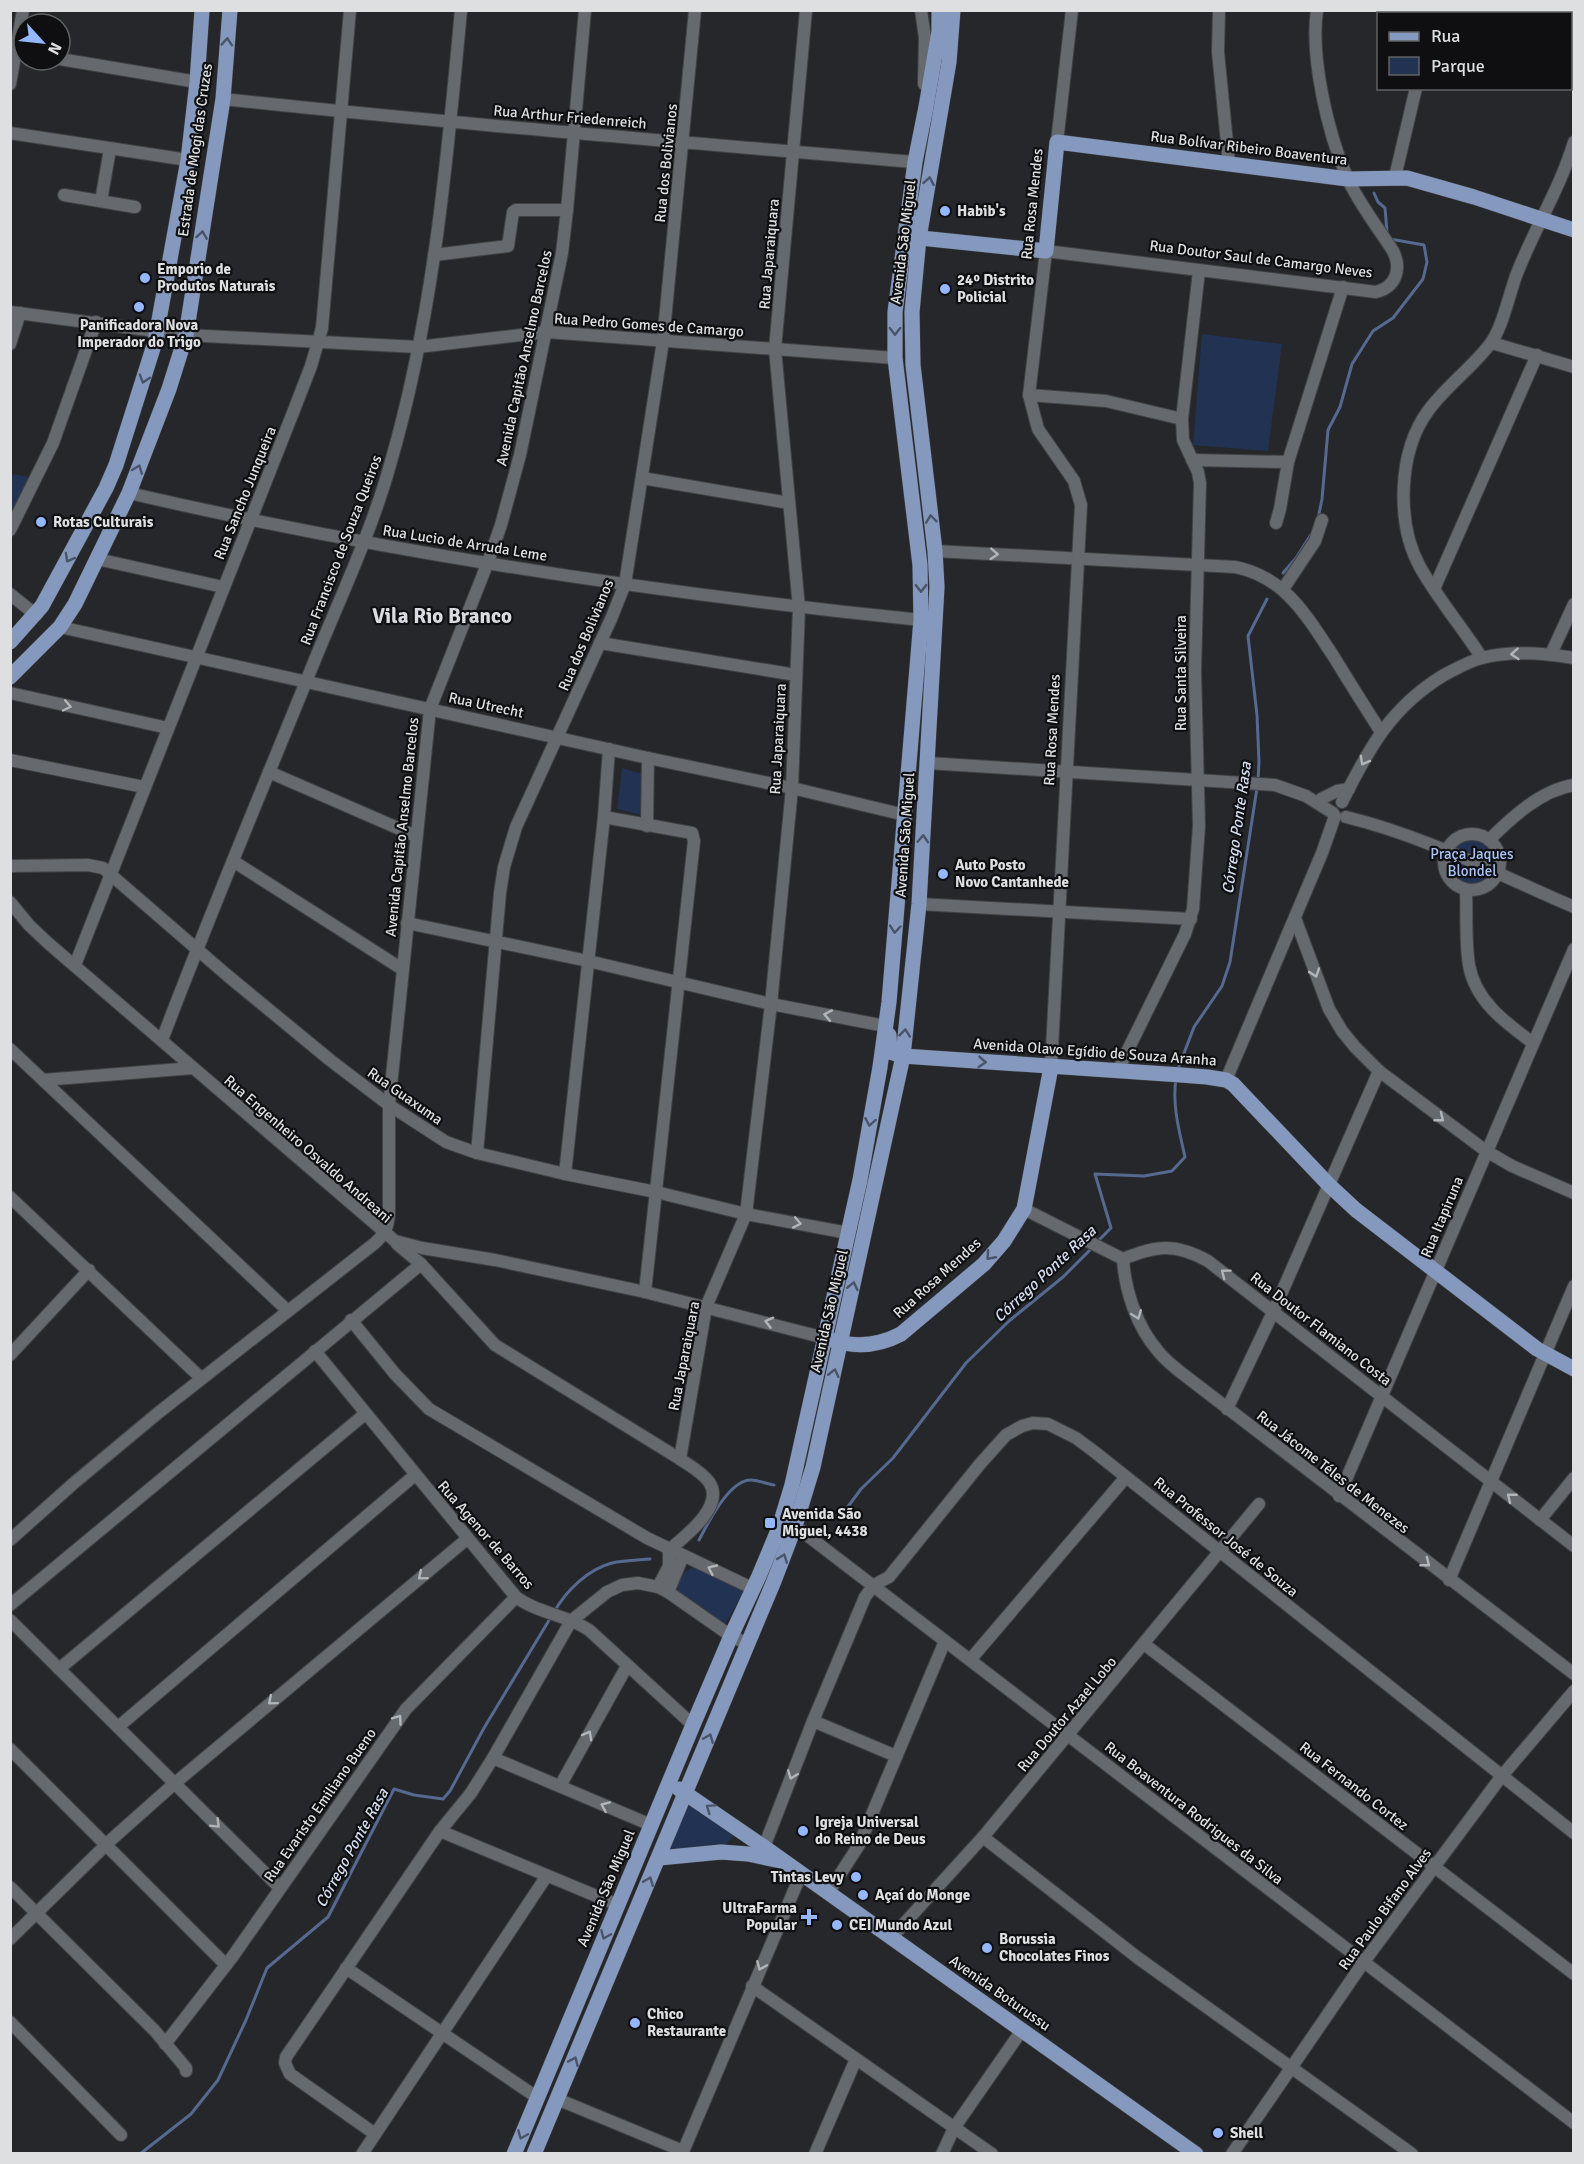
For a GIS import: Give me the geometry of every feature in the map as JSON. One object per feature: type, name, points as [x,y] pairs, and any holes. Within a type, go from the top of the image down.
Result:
[{"type":"main road","name":"Estrada de Mogi das Cruzes","points":[[10,642],[36,615],[47,598],[106,488],[159,331],[188,160],[202,10]]},
{"type":"main road","name":"Estrada de Mogi das Cruzes","points":[[10,677],[60,627],[75,604],[129,493],[169,389],[186,335],[224,99],[230,10]]},
{"type":"main road","name":"Avenida São Miguel","points":[[534,2154],[687,1792],[795,1526],[808,1485],[841,1343],[903,1056],[919,904],[937,587],[911,339],[911,237],[915,162],[939,32],[939,10]]},
{"type":"main road","name":"Avenida São Miguel","points":[[514,2154],[778,1528],[792,1485],[860,1180],[889,1002],[921,620],[920,565],[916,523],[895,358],[895,312],[949,62],[953,10]]},
{"type":"main road","name":"Rua Bolívar Ribeiro Boaventura","points":[[1057,142],[1347,179],[1395,177],[1439,186],[1574,230]]},
{"type":"main road","name":"Rua Rosa Mendes","points":[[1046,251],[1057,142]]},
{"type":"main road","name":"Rua Doutor Saul de Camargo Neves","points":[[911,237],[1046,251]]},
{"type":"main road","points":[[916,523],[924,547],[935,551]]},
{"type":"main road","points":[[889,1002],[889,1051],[893,1055],[903,1056]]},
{"type":"main road","name":"Avenida Olavo Egídio de Souza Aranha","points":[[903,1056],[1161,1073],[1226,1080],[1244,1094],[1329,1185],[1385,1234],[1544,1353],[1574,1369]]},
{"type":"main road","name":"Rua Rosa Mendes","points":[[825,1338],[841,1343],[864,1345],[892,1339],[909,1328],[984,1264],[1004,1241],[1024,1209],[1051,1067]]},
{"type":"main road","name":"Avenida Boturussu","points":[[669,1784],[687,1792],[1196,2154]]},
{"type":"main road","points":[[721,1852],[733,1840],[733,1825]]},
{"type":"main road","points":[[644,1842],[659,1858]]},
{"type":"main road","name":"Avenida Boturussu","points":[[659,1858],[721,1852],[748,1854],[783,1861]]},
{"type":"street","name":"Rua Sancho Junqueira","points":[[75,965],[319,341],[350,10]]},
{"type":"street","name":"Rua Francisco de Souza Queiros","points":[[162,1040],[363,542],[390,468],[418,346],[434,255],[451,121],[461,10]]},
{"type":"street","name":"Avenida Capitão Anselmo Barcelos","points":[[390,1238],[389,1105],[430,709],[488,562],[514,478],[547,332],[562,253],[585,10]]},
{"type":"street","name":"Rua dos Bolivianos","points":[[477,1153],[500,893],[510,844],[625,584],[663,341],[695,10]]},
{"type":"street","name":"Rua Japaraiquara","points":[[680,1459],[706,1307],[746,1214],[771,1004],[792,788],[799,608],[775,349],[806,10]]},
{"type":"street","name":"Avenida São Miguel","points":[[921,10],[925,38],[926,107]]},
{"type":"street","name":"Rua Rosa Mendes","points":[[1057,142],[1072,10]]},
{"type":"street","points":[[1219,10],[1218,52],[1229,163]]},
{"type":"street","name":"Rua Doutor Saul de Camargo Neves","points":[[1046,251],[1376,292],[1392,283],[1398,269],[1393,251],[1347,179],[1331,129],[1315,37],[1317,10]]},
{"type":"street","points":[[72,61],[197,82]]},
{"type":"street","points":[[1395,177],[1416,90]]},
{"type":"street","name":"Rua Arthur Friedenreich","points":[[224,99],[573,135],[684,141],[915,162]]},
{"type":"street","points":[[10,134],[188,160]]},
{"type":"street","points":[[1482,658],[1419,565],[1410,535],[1402,486],[1416,431],[1428,411],[1491,343],[1574,142]]},
{"type":"street","points":[[101,201],[110,150]]},
{"type":"street","points":[[64,195],[135,207]]},
{"type":"street","points":[[434,255],[508,246],[513,212],[516,210],[567,210]]},
{"type":"street","name":"Rua Rosa Mendes","points":[[1046,251],[1029,395],[1038,429],[1074,481],[1081,506],[1051,1067]]},
{"type":"street","name":"Rua Santa Silveira","points":[[1118,1070],[1191,919],[1195,891],[1199,826],[1195,671],[1200,483],[1198,472],[1183,440],[1182,420],[1199,271]]},
{"type":"street","points":[[1276,523],[1288,462],[1343,287]]},
{"type":"street","points":[[10,344],[15,312]]},
{"type":"street","name":"Rua Pedro Gomes de Camargo","points":[[15,312],[186,335],[418,346],[547,332],[895,358]]},
{"type":"street","points":[[10,530],[53,443],[96,322]]},
{"type":"street","points":[[1491,343],[1574,367]]},
{"type":"street","points":[[1434,589],[1537,356]]},
{"type":"street","points":[[1029,395],[1106,401],[1182,420]]},
{"type":"street","points":[[1192,460],[1288,462]]},
{"type":"street","points":[[642,478],[789,503]]},
{"type":"street","name":"Rua Lucio de Arruda Leme","points":[[129,493],[363,542],[625,584],[799,608],[921,620]]},
{"type":"street","points":[[1283,589],[1315,541],[1322,520]]},
{"type":"street","points":[[935,551],[1197,565],[1248,569],[1259,573],[1283,589],[1308,617],[1381,732]]},
{"type":"street","points":[[97,559],[223,587]]},
{"type":"street","points":[[10,594],[36,615]]},
{"type":"street","points":[[1551,654],[1574,604]]},
{"type":"street","name":"Rua Utrecht","points":[[60,627],[792,788],[905,815]]},
{"type":"street","points":[[600,643],[796,675]]},
{"type":"street","points":[[1226,1080],[1322,853],[1342,814],[1349,789],[1381,732],[1404,705],[1429,684],[1454,669],[1482,658],[1551,654],[1574,658]]},
{"type":"street","points":[[10,693],[168,728]]},
{"type":"street","points":[[565,1174],[604,817],[609,749]]},
{"type":"street","points":[[648,758],[648,826]]},
{"type":"street","points":[[10,760],[144,787]]},
{"type":"street","points":[[928,763],[1275,785],[1306,796],[1342,814],[1380,825],[1446,851],[1574,907]]},
{"type":"street","points":[[269,772],[416,836]]},
{"type":"street","points":[[1489,840],[1524,809],[1550,793],[1574,785]]},
{"type":"street","points":[[1321,799],[1337,791],[1349,789]]},
{"type":"street","points":[[1306,796],[1321,799],[1342,814]]},
{"type":"street","points":[[604,817],[692,833],[694,836],[645,1292]]},
{"type":"street","points":[[1465,835],[1481,836],[1489,840],[1498,856],[1497,874],[1481,889],[1466,890],[1458,887],[1447,875],[1444,859],[1446,851],[1451,844],[1465,835]]},
{"type":"street","points":[[233,861],[402,969]]},
{"type":"street","name":"Rua Guaxuma","points":[[10,866],[88,865],[97,866],[110,873],[330,1060],[389,1105],[446,1142],[477,1153],[565,1174],[656,1192],[746,1214],[848,1233]]},
{"type":"street","points":[[1466,890],[1469,965],[1473,979],[1490,1007],[1533,1043]]},
{"type":"street","name":"Rua Engenheiro Osvaldo Andreani","points":[[10,902],[29,925],[390,1238],[422,1248],[495,1260],[645,1292],[825,1338]]},
{"type":"street","points":[[919,904],[1191,919]]},
{"type":"street","points":[[1295,918],[1320,986],[1341,1031],[1379,1071],[1486,1152],[1574,1193]]},
{"type":"street","points":[[407,923],[588,961],[771,1004],[885,1026]]},
{"type":"street","name":"Rua Itapiruna","points":[[1339,1496],[1574,950]]},
{"type":"street","points":[[10,1049],[288,1311]]},
{"type":"street","points":[[43,1080],[193,1068]]},
{"type":"street","points":[[1227,1410],[1274,1310],[1379,1071]]},
{"type":"street","points":[[10,1197],[201,1378]]},
{"type":"street","points":[[1024,1209],[1123,1259]]},
{"type":"street","points":[[10,1540],[74,1483],[201,1378],[288,1311],[390,1238],[421,1264],[495,1346],[680,1459],[704,1476],[711,1485],[713,1494],[707,1513],[669,1550],[669,1566],[663,1590]]},
{"type":"street","name":"Rua Doutor Flamiano Costa","points":[[1123,1259],[1148,1249],[1176,1247],[1191,1251],[1208,1261],[1274,1310],[1574,1546]]},
{"type":"street","name":"Rua Jácome Téles de Menezes","points":[[1123,1259],[1131,1299],[1142,1328],[1158,1351],[1227,1410],[1574,1674]]},
{"type":"street","points":[[10,1605],[421,1264]]},
{"type":"street","points":[[10,1355],[89,1270]]},
{"type":"street","points":[[1449,1580],[1574,1286]]},
{"type":"street","points":[[351,1320],[395,1374],[429,1409],[669,1550],[754,1588]]},
{"type":"street","name":"Rua Agenor de Barros","points":[[315,1351],[516,1597],[589,1630],[693,1725]]},
{"type":"street","points":[[59,1669],[365,1414]]},
{"type":"street","name":"Rua Professor José de Souza","points":[[874,1585],[889,1577],[1006,1435],[1033,1423],[1048,1424],[1076,1438],[1501,1778],[1574,1833]]},
{"type":"street","points":[[118,1727],[415,1475]]},
{"type":"street","points":[[970,1660],[1126,1477]]},
{"type":"street","points":[[1540,1520],[1574,1478]]},
{"type":"street","name":"Rua Doutor Azael Lobo","points":[[891,1938],[983,1837],[1259,1504]]},
{"type":"street","name":"Rua Boaventura Rodrigues da Silva","points":[[795,1526],[1574,2123]]},
{"type":"street","points":[[10,1940],[106,1845],[175,1783],[467,1539]]},
{"type":"street","points":[[663,1590],[683,1556]]},
{"type":"street","points":[[375,2134],[290,2074],[285,2063],[286,2057],[440,1831],[465,1802],[493,1758],[568,1620],[607,1592],[622,1585],[638,1583],[663,1590],[731,1636],[748,1644]]},
{"type":"street","points":[[764,1847],[857,1613],[874,1585]]},
{"type":"street","name":"Rua Evaristo Emiliano Bueno","points":[[165,2044],[226,1965],[354,1780],[413,1700],[516,1597]]},
{"type":"street","points":[[10,1620],[280,1888]]},
{"type":"street","points":[[828,1893],[860,1845],[945,1641]]},
{"type":"street","name":"Rua Fernando Cortez","points":[[1144,1644],[1574,1974]]},
{"type":"street","points":[[560,1786],[627,1666]]},
{"type":"street","name":"Rua Paulo Bifano Alves","points":[[1232,2154],[1363,1963],[1501,1778],[1574,1691]]},
{"type":"street","points":[[813,1721],[896,1756]]},
{"type":"street","points":[[10,1749],[226,1965]]},
{"type":"street","points":[[493,1758],[651,1825]]},
{"type":"street","points":[[440,1831],[618,1905]]},
{"type":"street","points":[[983,1837],[1138,1958],[1412,2154]]},
{"type":"street","points":[[557,2099],[682,2152],[801,1874]]},
{"type":"street","points":[[362,2154],[546,1877]]},
{"type":"street","points":[[10,1887],[155,2031],[186,2067],[186,2072]]},
{"type":"street","points":[[346,1968],[538,2098]]},
{"type":"street","points":[[752,1986],[992,2154]]},
{"type":"street","points":[[10,2022],[121,2135]]},
{"type":"street","points":[[942,2154],[954,2128],[1022,2030]]},
{"type":"street","points":[[815,2154],[856,2059]]},
{"type":"green space","points":[[1202,334],[1282,344],[1268,451],[1193,445]]},
{"type":"green space","points":[[11,474],[30,477],[11,516]]},
{"type":"green space","points":[[622,768],[646,775],[647,816],[617,809]]},
{"type":"green space","name":"Praça Jaques Blondel","points":[[1472,836],[1486,840],[1494,848],[1498,862],[1494,876],[1486,884],[1472,888],[1458,884],[1450,876],[1446,862],[1450,848],[1458,840]]},
{"type":"green space","points":[[693,1567],[745,1589],[724,1626],[673,1592],[678,1577]]},
{"type":"green space","points":[[688,1798],[732,1827],[733,1837],[723,1847],[664,1855]]},
{"type":"waterway","name":"Córrego Ponte Rasa","points":[[1374,193],[1378,202],[1385,208],[1387,232]]},
{"type":"waterway","name":"Córrego Ponte Rasa","points":[[1318,519],[1328,430],[1340,407],[1352,364],[1373,331],[1393,318],[1423,279],[1427,262],[1424,245],[1390,239]]},
{"type":"waterway","name":"Córrego Ponte Rasa","points":[[1283,573],[1312,533]]},
{"type":"waterway","name":"Córrego Ponte Rasa","points":[[1258,781],[1257,715],[1248,636],[1267,599]]},
{"type":"waterway","name":"Córrego Ponte Rasa","points":[[1178,1069],[1194,1027],[1222,986],[1230,962],[1257,788]]},
{"type":"waterway","name":"Córrego Ponte Rasa","points":[[1097,1242],[1111,1228],[1095,1174],[1144,1176],[1172,1171],[1185,1157],[1178,1127],[1176,1078]]},
{"type":"waterway","name":"Córrego Ponte Rasa","points":[[816,1508],[834,1518],[844,1512],[861,1489],[893,1458],[966,1363],[1009,1321],[1063,1277],[1093,1247]]},
{"type":"waterway","name":"Córrego Ponte Rasa","points":[[699,1540],[720,1504],[735,1487],[751,1480],[774,1485]]},
{"type":"waterway","name":"Córrego Ponte Rasa","points":[[554,1612],[571,1589],[594,1570],[617,1562],[650,1559]]},
{"type":"waterway","name":"Córrego Ponte Rasa","points":[[140,2154],[191,2114],[218,2080],[267,1968],[328,1917],[394,1789],[414,1795],[443,1799],[450,1791],[484,1728],[551,1617]]},
{"type":"place","name":"Habib's","points":[[945,211]]},
{"type":"place","name":"Emporio de Produtos Naturais","points":[[145,278]]},
{"type":"place","name":"24º Distrito Policial","points":[[945,289]]},
{"type":"place","name":"Panificadora Nova Imperador do Trigo","points":[[139,307]]},
{"type":"place","name":"Rotas Culturais","points":[[41,522]]},
{"type":"place","name":"Auto Posto Novo Cantanhede","points":[[943,874]]},
{"type":"place","name":"Avenida São Miguel, 4438","points":[[770,1523]]},
{"type":"place","name":"Igreja Universal do Reino de Deus","points":[[803,1831]]},
{"type":"place","name":"Tintas Levy","points":[[856,1877]]},
{"type":"place","name":"Açaí do Monge","points":[[863,1895]]},
{"type":"place","name":"UltraFarma Popular","points":[[809,1917]]},
{"type":"place","name":"CEI Mundo Azul","points":[[837,1925]]},
{"type":"place","name":"Borussia Chocolates Finos","points":[[987,1948]]},
{"type":"place","name":"Chico Restaurante","points":[[635,2023]]},
{"type":"place","name":"Shell","points":[[1218,2133]]},
{"type":"district","name":"Vila Rio Branco","points":[[442,616]]}]
